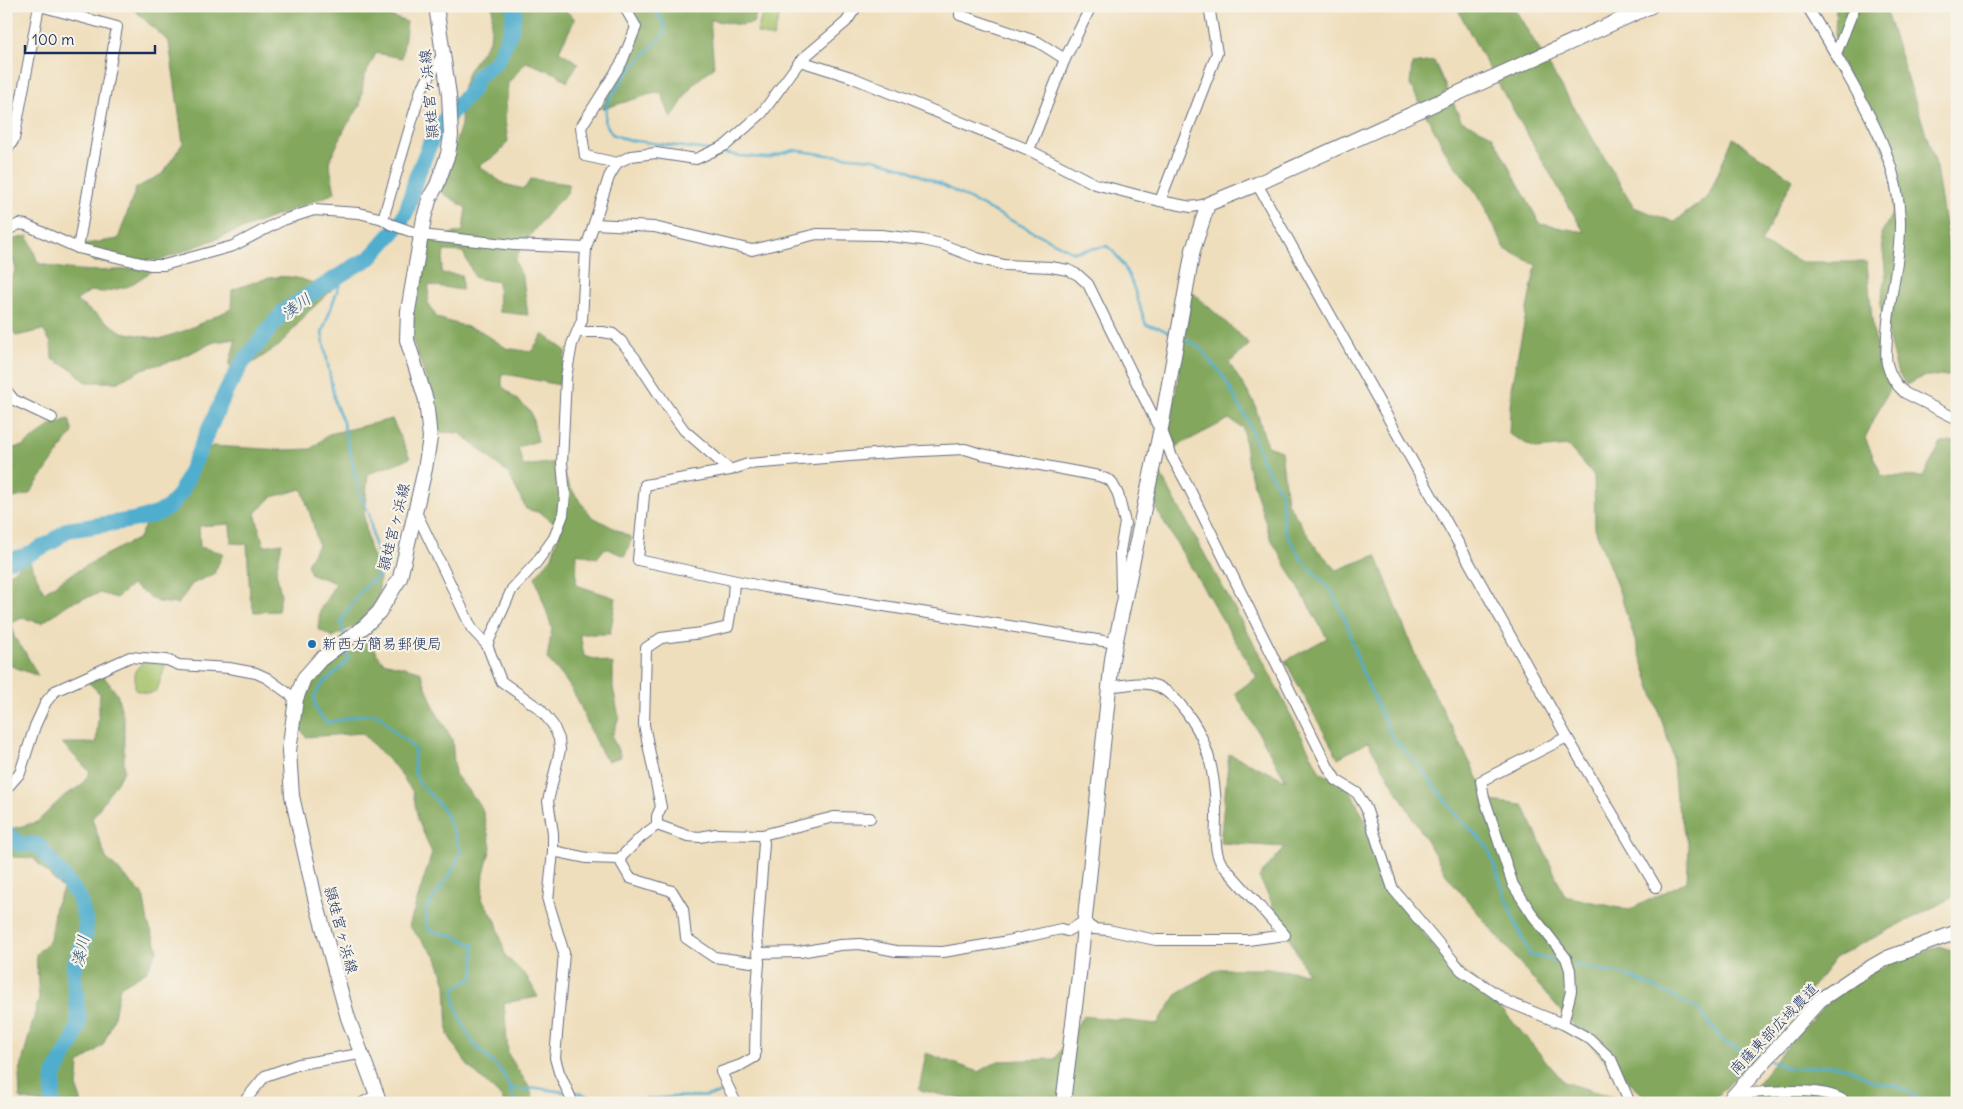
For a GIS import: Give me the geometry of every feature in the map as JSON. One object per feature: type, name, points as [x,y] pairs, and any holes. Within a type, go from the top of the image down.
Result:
[{"type":"street","points":[[6,152],[14,140],[39,6],[117,27],[78,248]]},
{"type":"street","name":"頴娃宮ヶ浜線","points":[[378,1099],[360,1054],[330,952],[292,796],[288,751],[296,699],[304,678],[320,660],[379,612],[400,578],[416,512],[430,438],[426,400],[407,340],[408,310],[424,218],[448,154],[451,136],[449,95],[436,6]]},
{"type":"street","points":[[617,164],[585,156],[582,127],[622,62],[636,27],[624,6]]},
{"type":"street","points":[[487,644],[512,589],[536,563],[554,538],[563,515],[566,495],[562,463],[566,377],[572,344],[582,320],[586,248],[608,177],[617,164],[631,156],[656,153],[696,158],[726,146],[762,113],[800,61],[846,22],[857,6]]},
{"type":"street","points":[[961,6],[960,14],[1038,42],[1065,59]]},
{"type":"street","points":[[1029,150],[1065,59],[1091,6]]},
{"type":"street","points":[[1160,201],[1217,53],[1209,6]]},
{"type":"street","points":[[800,61],[851,77],[1029,150],[1095,184],[1191,207],[1208,204],[1257,184],[1651,6]]},
{"type":"street","points":[[1807,6],[1872,119],[1887,151],[1893,173],[1900,220],[1898,257],[1889,306],[1886,352],[1888,365],[1898,387],[1905,393],[1957,419]]},
{"type":"street","points":[[1836,54],[1855,6]]},
{"type":"street","points":[[387,222],[421,90],[442,54]]},
{"type":"street","points":[[1257,184],[1567,737],[1656,887]]},
{"type":"street","points":[[1063,1103],[1109,687],[1116,643],[1161,428],[1194,250],[1208,204]]},
{"type":"street","points":[[6,231],[19,224],[26,225],[78,248],[150,265],[164,265],[233,246],[283,220],[314,210],[342,211],[387,222],[422,235],[514,245],[586,248]]},
{"type":"street","points":[[594,224],[654,227],[752,250],[817,234],[881,235],[941,244],[977,258],[1004,265],[1051,267],[1068,270],[1078,275],[1088,284],[1161,428],[1172,457],[1328,767],[1336,780],[1357,792],[1366,808],[1393,889],[1461,970],[1508,1002],[1563,1024],[1590,1039],[1611,1059],[1630,1103]]},
{"type":"street","points":[[578,332],[613,334],[621,341],[636,358],[684,430],[730,470]]},
{"type":"street","points":[[6,390],[14,400],[52,418]]},
{"type":"street","points":[[1116,643],[734,581],[638,560],[645,485],[730,470],[748,464],[965,449],[981,454],[1099,476],[1111,481],[1118,494],[1125,523],[1120,551],[1121,590],[1125,599]]},
{"type":"street","points":[[416,512],[472,629],[487,644],[501,681],[540,709],[553,726],[559,740],[560,750],[548,801],[553,833],[548,901],[564,953],[555,1058],[573,1103]]},
{"type":"street","points":[[553,851],[588,858],[619,860],[641,837],[657,825],[661,807],[644,725],[646,648],[661,638],[702,633],[728,627],[734,597],[734,581]]},
{"type":"street","points":[[6,789],[20,773],[35,726],[46,702],[54,691],[130,657],[166,660],[179,665],[229,668],[256,673],[267,678],[296,699]]},
{"type":"street","points":[[1084,922],[1094,929],[1156,940],[1248,940],[1285,935],[1221,863],[1217,855],[1216,806],[1211,770],[1205,746],[1189,716],[1173,698],[1158,686],[1128,684],[1109,687]]},
{"type":"street","points":[[1563,1024],[1572,991],[1570,970],[1566,958],[1534,917],[1513,885],[1484,797],[1481,782],[1567,737]]},
{"type":"street","points":[[657,825],[688,836],[700,837],[716,834],[762,835],[834,817],[870,818]]},
{"type":"street","points":[[736,1103],[721,1072],[741,1065],[755,1057],[764,843],[762,835]]},
{"type":"street","points":[[619,860],[630,878],[672,891],[683,909],[686,938],[714,957],[758,958],[840,945],[860,944],[896,951],[943,952],[1004,942],[1061,929],[1067,931],[1084,922]]},
{"type":"street","name":"南薩東部広域農道","points":[[1730,1099],[1820,1000],[1887,958],[1957,932]]},
{"type":"street","points":[[243,1103],[265,1076],[299,1064],[360,1054]]},
{"type":"street","points":[[1730,1099],[1806,1092],[1828,1093],[1848,1103]]},
{"type":"street","points":[[362,1103],[378,1099]]},
{"type":"green space","points":[[130,6],[363,6],[407,22],[402,58],[376,53],[364,78],[360,106],[345,128],[329,162],[335,193],[161,260],[95,262],[72,246],[118,239],[136,188],[162,174],[183,143],[169,42]]},
{"type":"green space","points":[[493,6],[560,6],[575,19],[559,51],[578,63],[567,82],[557,74],[526,62],[508,83],[505,120],[508,141],[498,154],[479,166],[504,184],[524,189],[531,179],[569,184],[567,193],[522,245],[515,261],[523,278],[528,315],[499,312],[498,282],[475,278],[463,252],[444,251],[441,273],[462,275],[462,290],[429,285],[428,303],[437,318],[481,331],[506,348],[531,352],[543,334],[566,351],[559,385],[502,373],[502,386],[531,412],[538,441],[518,447],[523,466],[558,462],[571,489],[591,516],[632,538],[625,556],[605,548],[597,558],[577,553],[576,585],[616,598],[610,634],[580,634],[584,656],[613,664],[613,688],[619,717],[612,737],[621,757],[608,761],[595,740],[572,691],[561,674],[547,659],[552,628],[535,577],[552,557],[560,528],[541,513],[526,509],[509,474],[460,433],[436,432],[434,402],[412,338],[414,300],[425,240],[463,231],[466,208],[440,191],[461,125],[462,90],[469,70],[490,40]]},
{"type":"green space","points":[[628,6],[759,6],[753,23],[741,25],[710,20],[714,67],[693,84],[671,119],[661,92],[602,109],[635,37]]},
{"type":"green space","points":[[764,6],[782,8],[773,38],[757,33]]},
{"type":"green space","points":[[1462,6],[1513,6],[1634,207],[1674,222],[1708,197],[1733,138],[1793,179],[1761,243],[1802,262],[1867,262],[1873,331],[1891,385],[1865,438],[1882,476],[1923,477],[1941,443],[1957,441],[1957,723],[1951,724],[1957,734],[1957,895],[1836,957],[1772,1039],[1712,1102],[1643,1095],[1603,1058],[1534,980],[1448,877],[1368,742],[1338,758],[1285,661],[1327,638],[1270,537],[1248,466],[1243,428],[1229,419],[1166,452],[1192,292],[1250,344],[1229,363],[1254,402],[1267,446],[1281,451],[1287,502],[1317,549],[1337,570],[1376,555],[1418,662],[1490,801],[1523,805],[1565,896],[1629,910],[1687,881],[1689,847],[1676,799],[1672,752],[1619,591],[1595,529],[1594,476],[1568,446],[1536,449],[1509,434],[1511,388],[1536,265],[1505,249],[1479,196],[1449,158],[1410,85],[1412,64],[1434,61],[1461,120],[1492,135],[1540,224],[1584,232],[1486,63],[1459,12]]},
{"type":"green space","points":[[1836,6],[1884,6],[1935,161],[1949,250],[1957,259],[1957,376],[1925,376],[1906,385],[1897,371],[1880,305],[1886,277],[1881,234],[1893,212],[1893,170],[1838,55],[1835,36]]},
{"type":"green space","points":[[28,236],[38,263],[54,267],[112,270],[158,267],[129,286],[104,292],[90,291],[76,301],[122,332],[159,339],[184,331],[231,309],[232,290],[260,280],[292,277],[316,284],[331,291],[308,312],[280,345],[239,372],[229,365],[236,339],[214,342],[175,360],[142,369],[118,382],[86,382],[73,370],[52,359],[51,343],[43,330],[16,336],[6,319],[6,289],[16,269],[6,241]]},
{"type":"green space","points":[[69,419],[73,432],[29,494],[6,500],[6,449],[23,446],[53,424]]},
{"type":"green space","points":[[392,419],[410,458],[368,474],[364,516],[369,547],[380,577],[378,600],[360,623],[333,637],[318,629],[320,610],[336,583],[311,574],[307,564],[318,545],[302,489],[272,497],[255,513],[264,546],[282,543],[276,571],[281,595],[278,611],[254,612],[250,597],[247,544],[231,543],[230,524],[199,526],[200,547],[223,553],[214,574],[192,584],[178,604],[158,602],[132,585],[116,598],[100,593],[70,603],[42,623],[22,618],[12,623],[14,637],[25,652],[38,676],[6,664],[6,576],[29,560],[44,592],[103,556],[139,538],[152,510],[182,489],[200,459],[212,446],[284,450],[311,449],[329,434]]},
{"type":"green space","points":[[1154,462],[1260,655],[1320,772],[1350,789],[1369,829],[1389,891],[1439,953],[1484,988],[1564,1082],[1613,1097],[1618,1103],[981,1103],[919,1090],[926,1053],[979,1072],[998,1061],[1055,1059],[1083,1016],[1157,1024],[1178,993],[1218,969],[1273,969],[1307,973],[1259,877],[1285,847],[1220,843],[1229,754],[1286,780],[1235,693],[1257,677],[1153,504]]},
{"type":"green space","points":[[368,641],[383,662],[420,671],[435,710],[452,739],[455,774],[482,808],[491,847],[484,874],[482,899],[496,921],[505,955],[527,977],[538,997],[504,1003],[508,1054],[529,1087],[535,1103],[504,1103],[502,1098],[468,1066],[448,1035],[446,984],[437,958],[409,926],[432,853],[418,820],[413,792],[396,768],[362,733],[306,737],[293,716],[313,673]]},
{"type":"green space","points":[[144,660],[166,664],[157,690],[149,694],[135,690],[135,671]]},
{"type":"green space","points":[[102,674],[117,694],[124,720],[124,771],[92,819],[106,858],[143,894],[148,923],[158,949],[147,971],[120,987],[113,1021],[103,1045],[79,1064],[77,1089],[82,1103],[42,1103],[20,1099],[19,1074],[39,998],[36,954],[50,940],[55,906],[63,889],[33,858],[13,857],[6,849],[6,825],[11,829],[37,822],[65,795],[81,786],[90,772],[62,743],[96,743],[100,694],[84,678]]},
{"type":"green space","points":[[1939,946],[1957,952],[1957,1103],[1742,1103],[1803,1028],[1838,996],[1857,981],[1878,969]]},
{"type":"waterway","name":"湊川","points":[[6,561],[25,556],[52,542],[67,530],[133,520],[157,514],[169,507],[181,492],[226,391],[243,362],[284,311],[370,258],[399,225],[407,210],[416,178],[436,129],[472,90],[477,77],[497,61],[510,33],[514,6]]},
{"type":"waterway","points":[[651,6],[664,23],[665,33],[630,70],[607,103],[605,122],[612,134],[628,140],[708,150]]},
{"type":"waterway","points":[[1948,6],[1957,32]]},
{"type":"waterway","points":[[718,152],[767,158],[794,150],[874,159],[902,167],[940,184],[1073,252],[1107,246],[1122,262],[1127,272],[1146,325],[1160,328],[1170,333]]},
{"type":"waterway","points":[[344,272],[322,333],[335,403],[343,422],[360,495],[369,513],[374,544],[383,571],[361,591],[341,621],[344,635]]},
{"type":"waterway","points":[[1185,340],[1197,345],[1223,376],[1248,421],[1263,462],[1281,492],[1284,528],[1302,560],[1331,590],[1346,621],[1361,669],[1392,737],[1420,767],[1457,816],[1487,846],[1514,919],[1530,955],[1560,962]]},
{"type":"waterway","points":[[346,646],[348,660],[319,688],[315,695],[314,703],[318,712],[327,723],[365,714],[379,715],[415,751],[414,771],[416,778],[442,808],[453,829],[461,852],[452,872],[426,909],[427,929],[453,936],[474,945],[474,977],[454,989],[455,1003],[473,1043],[503,1073],[516,1103]]},
{"type":"waterway","name":"湊川","points":[[6,832],[19,844],[38,845],[79,897],[86,924],[85,936],[74,965],[79,1022],[73,1041],[54,1075],[52,1103]]},
{"type":"waterway","points":[[1575,965],[1626,975],[1656,988],[1699,1010],[1725,1043],[1760,1057]]},
{"type":"waterway","points":[[1770,1061],[1790,1069],[1824,1065],[1848,1067],[1873,1082],[1898,1086],[1928,1103]]},
{"type":"waterway","points":[[510,1088],[524,1090],[537,1088],[564,1092]]},
{"type":"waterway","points":[[572,1092],[611,1101],[704,1096],[723,1092]]},
{"type":"place","name":"新西方簡易郵便局","points":[[312,644]]}]
